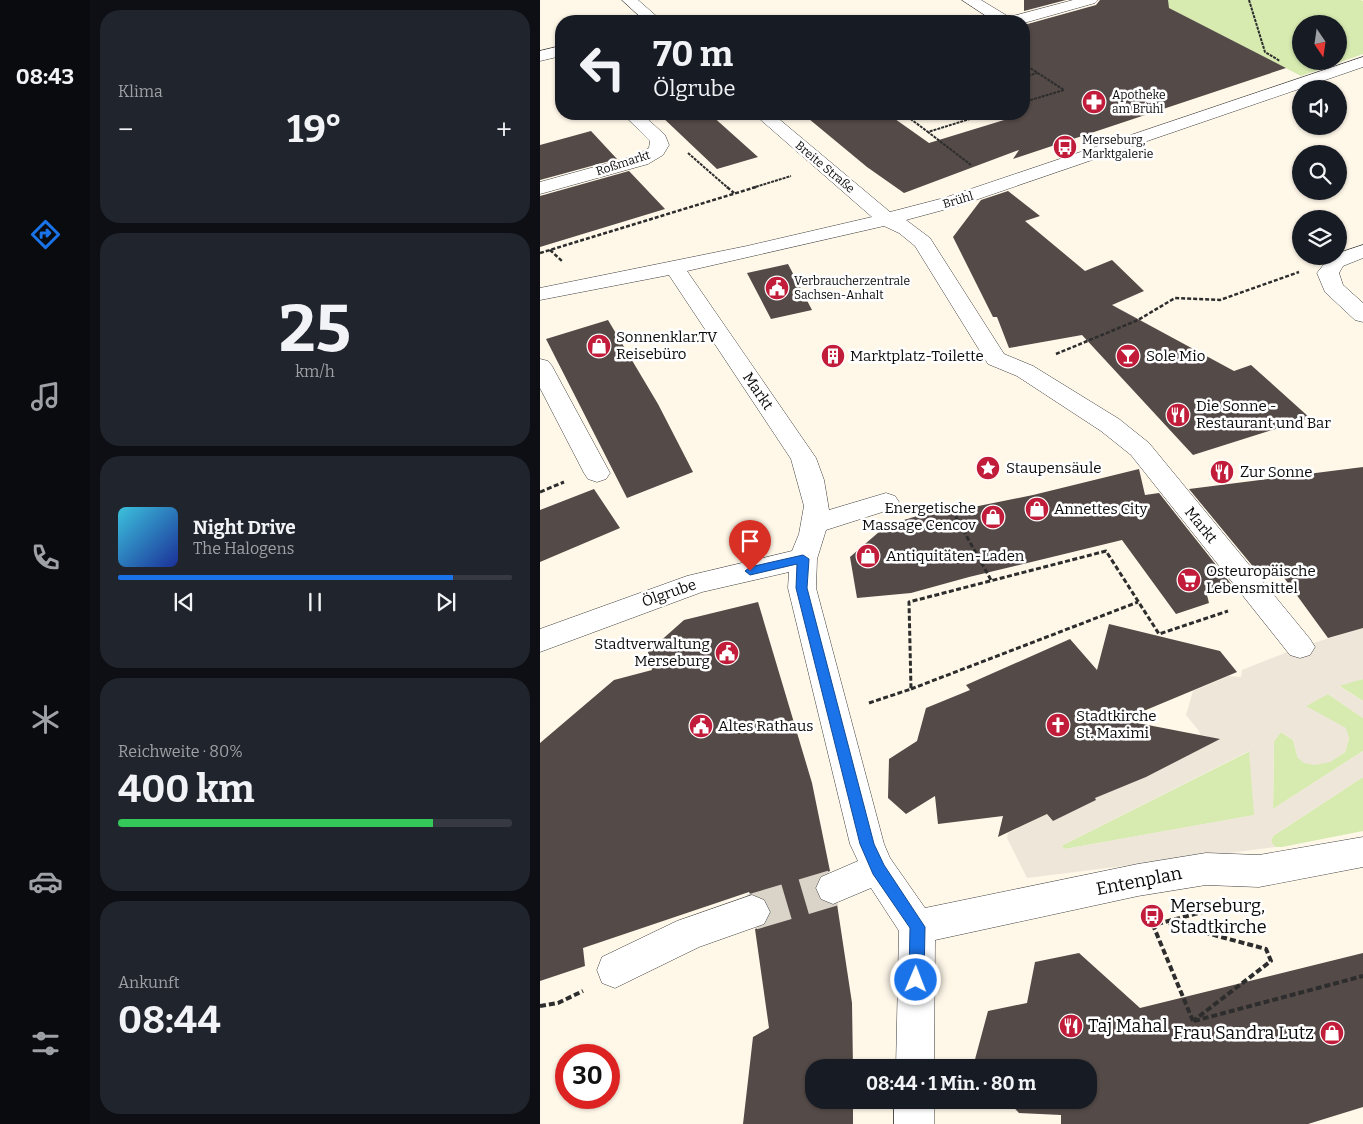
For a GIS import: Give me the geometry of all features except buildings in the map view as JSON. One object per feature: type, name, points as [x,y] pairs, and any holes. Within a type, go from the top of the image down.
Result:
[{"type":"street","points":[[629,0],[647,15]]},
{"type":"street","points":[[970,0],[994,15]]},
{"type":"street","points":[[1030,16],[1090,0]]},
{"type":"street","points":[[540,56],[555,52]]},
{"type":"street","name":"Brühl","points":[[540,294],[675,268],[887,220],[999,187],[1363,62]]},
{"type":"street","name":"Roßmarkt","points":[[540,188],[651,156],[660,145],[659,139],[638,120]]},
{"type":"street","name":"Breite Straße","points":[[770,120],[887,220]]},
{"type":"street","name":"Markt","points":[[887,220],[907,228],[923,242],[996,359],[1020,369],[1110,425],[1140,449],[1300,647]]},
{"type":"street","points":[[1363,251],[1336,262],[1328,273],[1333,287],[1363,316]]},
{"type":"street","name":"Markt","points":[[675,268],[802,458],[811,480],[817,506],[814,524],[803,559],[802,588],[867,844],[878,869],[917,927]]},
{"type":"street","points":[[540,366],[545,390],[597,473]]},
{"type":"street","points":[[814,524],[886,502]]},
{"type":"street","name":"Ölgrube","points":[[540,641],[697,583],[803,559]]},
{"type":"street","name":"Entenplan","points":[[917,927],[1138,880],[1206,869],[1259,871],[1363,852]]},
{"type":"street","points":[[833,888],[878,869]]},
{"type":"street","points":[[615,970],[690,933],[752,912]]},
{"type":"street","points":[[915,1059],[917,927]]},
{"type":"street","points":[[914,1109],[914,1124]]},
{"type":"path","points":[[1249,0],[1265,52],[1313,79]]},
{"type":"path","points":[[1030,68],[1064,90],[1030,100]]},
{"type":"path","points":[[1030,75],[1038,73]]},
{"type":"path","points":[[912,120],[999,187]]},
{"type":"path","points":[[928,132],[967,120]]},
{"type":"path","points":[[660,145],[685,150],[734,193]]},
{"type":"path","points":[[540,253],[825,166]]},
{"type":"path","points":[[1020,369],[1138,320],[1175,298],[1220,300],[1311,268],[1330,268]]},
{"type":"path","points":[[952,510],[991,580]]},
{"type":"path","points":[[911,689],[909,602],[991,580],[1106,551],[1159,634],[1262,600]]},
{"type":"path","points":[[833,715],[911,689],[1138,602]]},
{"type":"path","points":[[1167,923],[1266,949],[1271,961],[1193,1021],[1153,925],[1167,923]]},
{"type":"path","points":[[1193,1021],[1363,976]]},
{"type":"green space","points":[[1153,0],[1363,1],[1363,54],[1348,59],[1348,15],[1292,15],[1292,70],[1318,70],[1301,76]]},
{"type":"green space","points":[[1363,679],[1363,701],[1338,685]]},
{"type":"green space","points":[[1328,694],[1363,718],[1363,751],[1273,809],[1274,741],[1281,732],[1293,740],[1298,758],[1330,762],[1345,752],[1349,738],[1305,706]]},
{"type":"green space","points":[[1250,751],[1255,815],[1065,849],[1061,846]]},
{"type":"green space","points":[[1363,777],[1363,831],[1282,847],[1275,847],[1271,842],[1273,836]]},
{"type":"shaded area","points":[[1363,628],[1363,679],[1339,686],[1363,701],[1363,718],[1328,694],[1306,706],[1346,728],[1349,738],[1345,752],[1330,762],[1315,765],[1304,763],[1298,758],[1293,740],[1281,732],[1274,741],[1273,809],[1363,751],[1363,777],[1273,836],[1271,842],[1275,847],[1027,878],[1007,838],[1008,833],[1047,814],[1053,821],[1096,800],[1091,792],[1132,783],[1208,743],[1208,736],[1200,735],[1186,715],[1193,691],[1229,676],[1241,677],[1242,670],[1300,647]],"holes":[[[1249,751],[1254,815],[1065,849],[1061,846]]]},
{"type":"tunnel","points":[[752,912],[833,888]]},
{"type":"place","name":"Apotheke am Brühl","points":[[1094,102]]},
{"type":"place","name":"Merseburg, Marktgalerie","points":[[1065,147]]},
{"type":"place","name":"Verbraucherzentrale Sachsen-Anhalt","points":[[777,288]]},
{"type":"place","name":"Sonnenklar.TV Reisebüro","points":[[599,346]]},
{"type":"place","name":"Marktplatz-Toilette","points":[[833,356]]},
{"type":"place","name":"Sole Mio","points":[[1128,356]]},
{"type":"place","name":"Die Sonne - Restaurant und Bar","points":[[1178,415]]},
{"type":"place","name":"Staupensäule","points":[[988,468]]},
{"type":"place","name":"Zur Sonne","points":[[1222,472]]},
{"type":"place","name":"Annettes City","points":[[1037,509]]},
{"type":"place","name":"Energetische Massage Cencov","points":[[993,517]]},
{"type":"place","name":"Antiquitäten-Laden","points":[[868,556]]},
{"type":"place","name":"Osteuropäische Lebensmittel","points":[[1189,580]]},
{"type":"place","name":"Stadtverwaltung Merseburg","points":[[727,653]]},
{"type":"place","name":"Stadtkirche St. Maximi","points":[[1058,725]]},
{"type":"place","name":"Altes Rathaus","points":[[701,726]]},
{"type":"place","name":"Merseburg, Stadtkirche","points":[[1152,916]]},
{"type":"place","name":"Taj Mahal","points":[[1071,1026]]},
{"type":"place","name":"Frau Sandra Lutz","points":[[1332,1033]]},
{"type":"route","points":[[750,571],[803,559],[802,588],[867,844],[878,869],[917,927],[916,980]]}]
